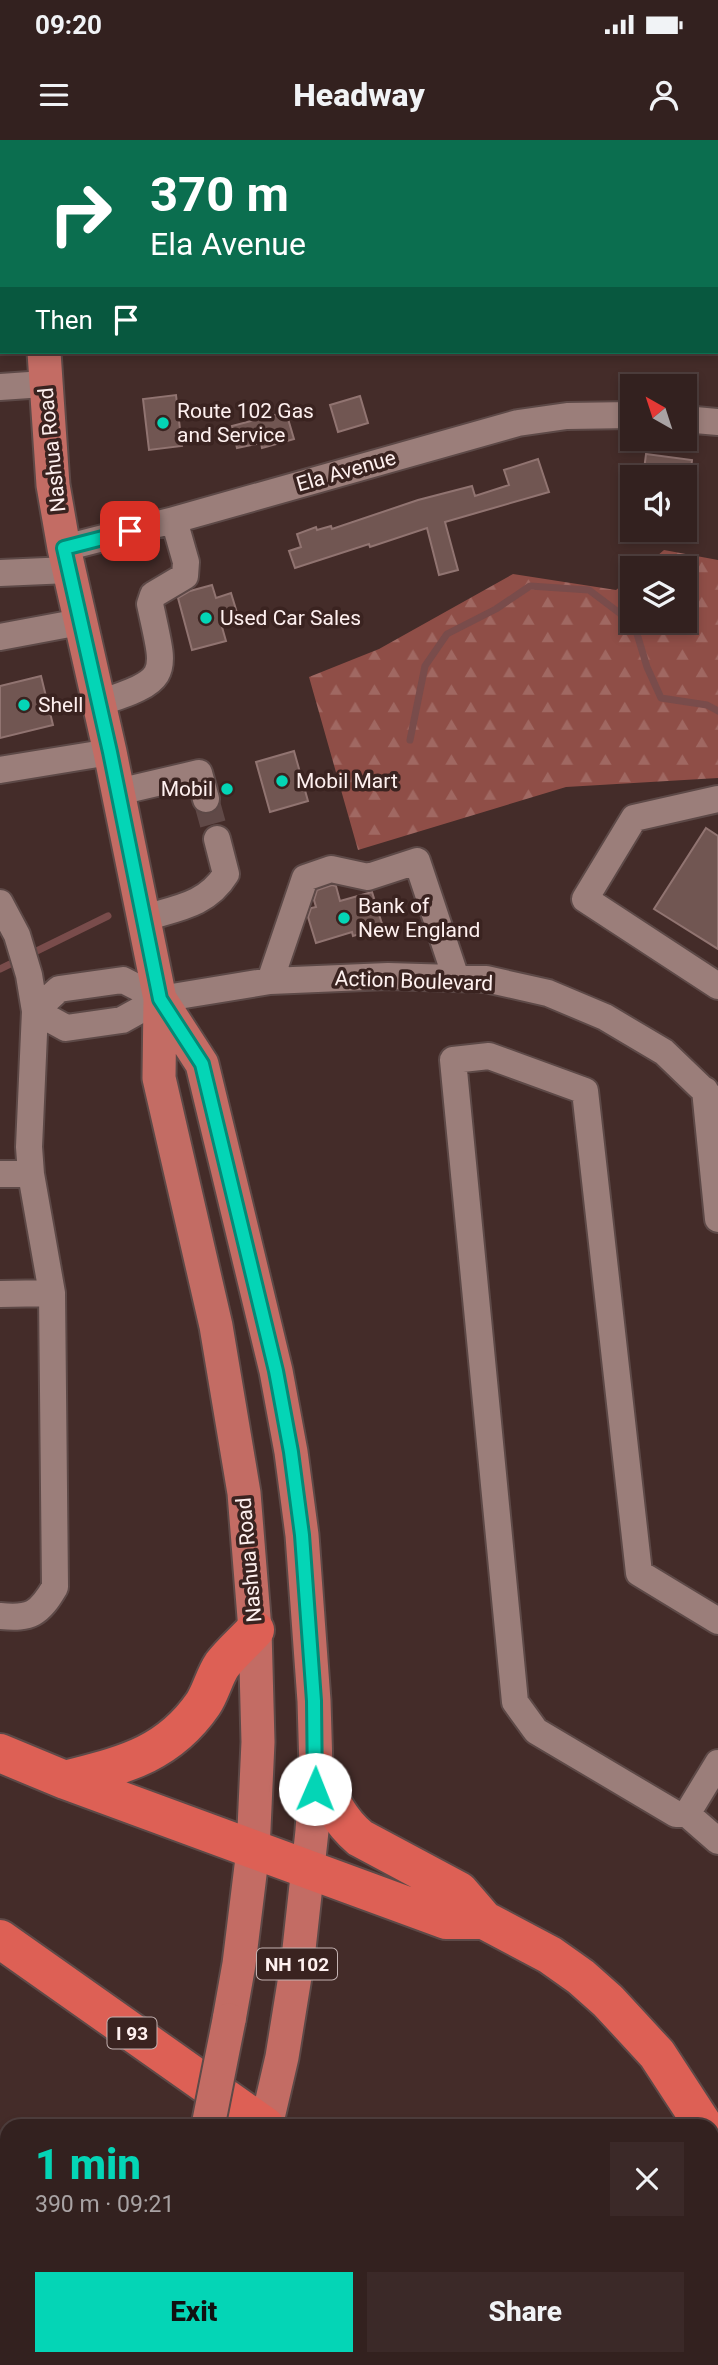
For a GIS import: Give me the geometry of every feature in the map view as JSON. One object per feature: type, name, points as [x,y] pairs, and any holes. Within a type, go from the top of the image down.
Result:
[{"type":"highway","points":[[65,1780],[128,1763],[170,1740],[195,1716],[221,1667],[255,1630]]},
{"type":"highway","points":[[0,1753],[65,1780],[446,1920],[484,1920]]},
{"type":"highway","points":[[316,1768],[332,1805],[347,1827],[371,1845],[459,1891],[484,1920],[550,1955],[608,2001],[657,2054],[699,2119]]},
{"type":"highway","name":"I 93","points":[[0,1939],[255,2119]]},
{"type":"main road","name":"Nashua Road","points":[[44,368],[53,485],[160,999],[159,1079],[225,1369],[244,1493],[255,1630],[258,1742],[253,1850],[241,1951],[209,2119]]},
{"type":"main road","name":"Nashua Road","points":[[160,999],[202,1064],[276,1371],[291,1452],[310,1618],[316,1768],[309,1870],[282,2057],[267,2119]]},
{"type":"street","points":[[0,387],[44,368]]},
{"type":"street","name":"Ela Avenue","points":[[0,573],[67,559],[174,520],[517,423],[567,416],[620,415]]},
{"type":"street","points":[[697,420],[718,422]]},
{"type":"street","points":[[99,703],[140,690],[155,678],[162,662],[150,604],[153,596],[185,576],[186,562],[174,520]]},
{"type":"street","points":[[0,637],[80,622]]},
{"type":"street","points":[[0,770],[110,752]]},
{"type":"street","points":[[118,792],[199,773],[206,799]]},
{"type":"street","points":[[718,799],[634,818],[585,899],[718,986]]},
{"type":"street","points":[[144,918],[204,899],[217,888],[226,874],[217,839]]},
{"type":"street","points":[[270,981],[305,878],[331,869],[368,877],[417,861],[456,978]]},
{"type":"street","points":[[0,904],[17,935],[36,1011],[30,1110],[31,1174],[51,1293],[55,1587],[44,1607],[21,1618],[0,1616]]},
{"type":"street","name":"Action Boulevard","points":[[36,1011],[66,1028],[122,1020],[160,999],[270,981],[388,975],[486,979],[548,993],[605,1017],[664,1052],[712,1097]]},
{"type":"street","points":[[36,1011],[59,989],[123,980],[160,999]]},
{"type":"street","points":[[718,1621],[639,1573],[585,1091],[489,1056],[453,1060],[515,1702],[536,1731],[676,1814],[687,1814],[718,1841]]},
{"type":"street","points":[[712,1097],[718,1219]]},
{"type":"street","points":[[0,1174],[31,1174]]},
{"type":"street","points":[[0,1294],[51,1293]]},
{"type":"street","points":[[687,1814],[718,1763]]},
{"type":"green space","points":[[664,550],[696,556],[657,556]]},
{"type":"green space","points":[[697,556],[718,560],[718,778],[566,787],[358,850],[309,677],[379,649],[513,574],[616,590],[620,587],[620,633],[697,633]]},
{"type":"building","name":"Route 102 Gas and Service","points":[[176,395],[182,446],[149,450],[143,399]]},
{"type":"building","points":[[360,396],[368,423],[338,432],[330,405]]},
{"type":"building","points":[[286,412],[294,439],[262,448],[261,443],[237,448],[232,426]]},
{"type":"building","points":[[646,454],[692,460],[691,465],[645,465]]},
{"type":"building","points":[[538,459],[549,492],[445,522],[458,570],[439,575],[427,528],[295,568],[289,551],[301,547],[297,534],[316,527],[317,530],[331,526],[332,529],[418,500],[472,486],[475,496],[509,485],[504,470]]},
{"type":"building","name":"Used Car Sales","points":[[212,585],[216,598],[231,593],[238,616],[220,620],[226,641],[192,650],[178,598],[190,591]]},
{"type":"building","name":"Shell","points":[[41,676],[53,725],[0,738],[0,686]]},
{"type":"building","name":"Mobil Mart","points":[[294,751],[308,801],[270,812],[256,762]]},
{"type":"building","points":[[706,828],[718,836],[718,949],[654,909]]},
{"type":"building","name":"Bank of New England","points":[[336,886],[340,901],[372,892],[383,927],[353,936],[352,932],[316,943],[308,917],[311,908],[316,907],[314,900],[317,890]]},
{"type":"waterway","points":[[410,740],[425,666],[447,634],[496,609],[530,586],[589,590],[634,624],[647,667],[661,698],[707,705],[718,711]]},
{"type":"waterway","points":[[0,969],[108,916]]},
{"type":"tunnel","points":[[206,799],[217,839]]},
{"type":"place","name":"Route 102 Gas and Service","points":[[163,423]]},
{"type":"place","name":"Used Car Sales","points":[[206,618]]},
{"type":"place","name":"Shell","points":[[24,705]]},
{"type":"place","name":"Mobil Mart","points":[[282,781]]},
{"type":"place","name":"Mobil","points":[[227,789]]},
{"type":"place","name":"Bank of New England","points":[[344,918]]},
{"type":"route","points":[[130,531],[64,548],[110,752],[160,999],[202,1064],[276,1371],[291,1452],[310,1618],[315,1789]]}]
